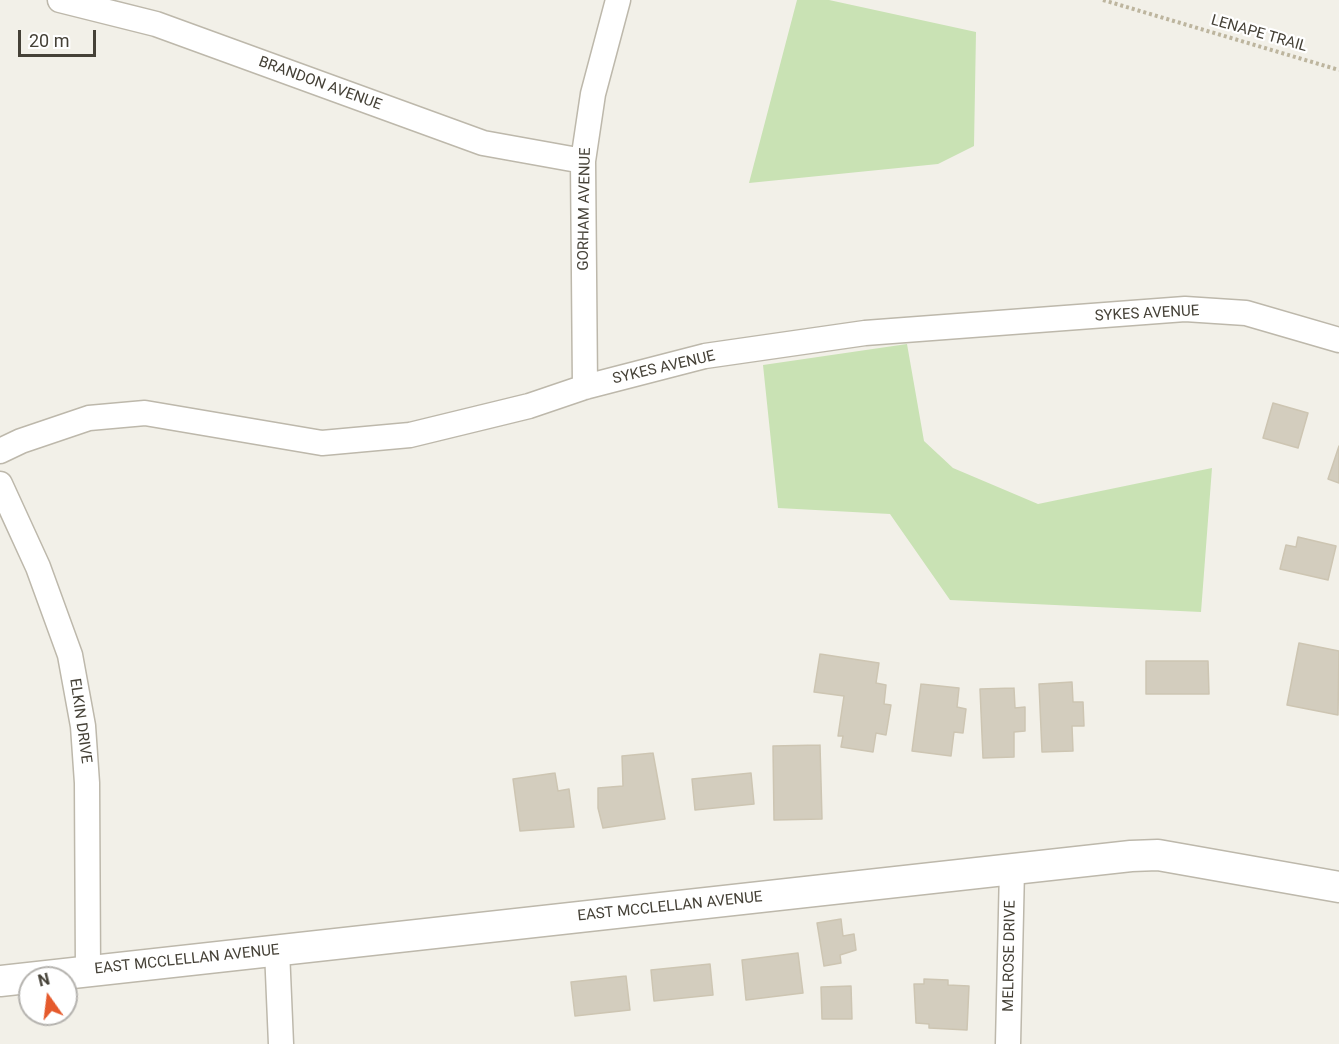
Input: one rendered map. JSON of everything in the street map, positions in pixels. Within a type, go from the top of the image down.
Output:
[{"type":"street","name":"BRANDON AVENUE","points":[[60,0],[156,24],[483,143],[583,161]]},
{"type":"street","name":"GORHAM AVENUE","points":[[585,387],[583,161],[593,94],[618,0]]},
{"type":"street","name":"SYKES AVENUE","points":[[0,451],[21,441],[89,418],[145,413],[322,443],[410,435],[529,406],[585,387],[705,356],[865,333],[1185,309],[1246,313],[1339,340]]},
{"type":"street","name":"ELKIN DRIVE","points":[[0,484],[38,567],[70,655],[83,726],[87,783],[88,971]]},
{"type":"street","name":"EAST MCCLELLAN AVENUE","points":[[0,981],[1012,869],[1158,855],[1339,887]]},
{"type":"street","name":"MELROSE DRIVE","points":[[1008,1044],[1012,869]]},
{"type":"street","points":[[277,950],[281,1044]]},
{"type":"path","name":"LENAPE TRAIL","points":[[1104,0],[1339,70]]},
{"type":"green space","points":[[797,0],[829,0],[976,32],[974,146],[938,164],[749,183]]},
{"type":"green space","points":[[907,344],[924,441],[953,468],[1038,504],[1212,468],[1201,612],[950,600],[890,514],[778,508],[763,365]]},
{"type":"building","points":[[1273,403],[1308,413],[1298,448],[1263,438]]},
{"type":"building","points":[[1339,446],[1339,483],[1328,479]]},
{"type":"building","points":[[1298,537],[1336,546],[1328,580],[1280,569],[1286,545],[1296,547]]},
{"type":"building","points":[[1299,643],[1339,651],[1338,715],[1287,705]]},
{"type":"building","points":[[820,654],[879,663],[876,683],[886,685],[884,704],[891,705],[886,735],[876,733],[873,752],[841,747],[843,736],[838,736],[844,696],[814,692]]},
{"type":"building","points":[[1146,661],[1208,661],[1209,694],[1146,694]]},
{"type":"building","points":[[1072,682],[1073,702],[1083,702],[1084,726],[1072,726],[1073,751],[1042,752],[1039,684]]},
{"type":"building","points":[[921,684],[959,688],[957,707],[966,709],[963,733],[954,732],[951,756],[912,751]]},
{"type":"building","points":[[1014,688],[1015,708],[1025,707],[1025,731],[1014,732],[1014,757],[983,758],[980,689]]},
{"type":"building","points":[[820,745],[822,819],[774,820],[773,746]]},
{"type":"building","points":[[653,753],[665,819],[603,828],[598,808],[598,788],[623,786],[622,756]]},
{"type":"building","points":[[555,773],[558,791],[569,789],[574,827],[520,831],[513,779]]},
{"type":"building","points":[[751,773],[754,804],[695,810],[692,779]]},
{"type":"building","points":[[841,919],[843,936],[854,934],[856,950],[840,955],[841,963],[824,966],[817,923]]},
{"type":"building","points":[[798,953],[803,993],[746,1000],[742,960]]},
{"type":"building","points":[[710,964],[713,995],[654,1001],[651,970]]},
{"type":"building","points":[[626,976],[630,1010],[575,1016],[571,982]]},
{"type":"building","points":[[924,979],[948,980],[948,985],[969,986],[967,1030],[929,1028],[929,1024],[916,1023],[914,984],[924,984]]},
{"type":"building","points":[[851,986],[852,1019],[822,1019],[821,987]]}]
